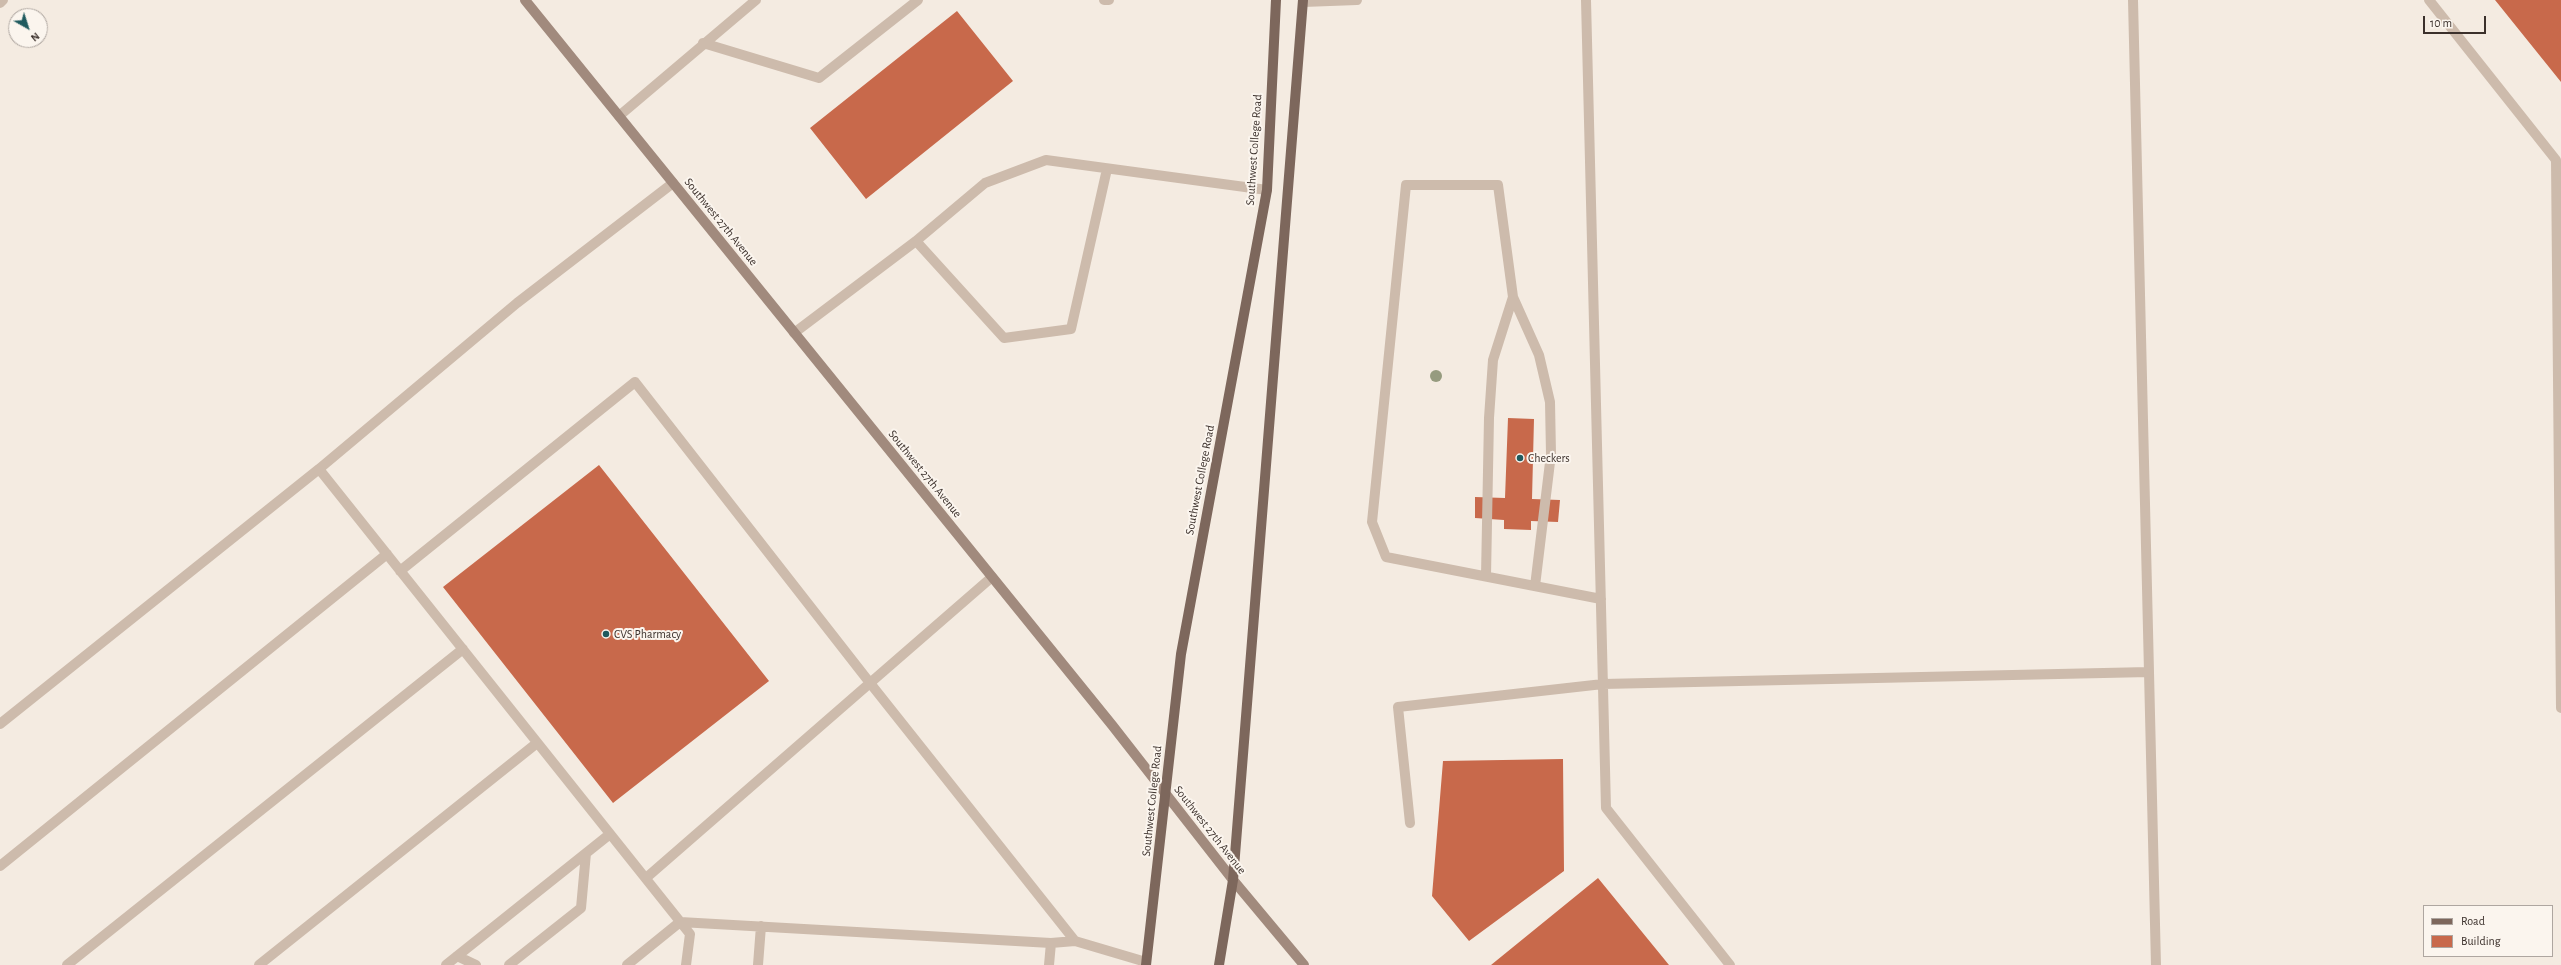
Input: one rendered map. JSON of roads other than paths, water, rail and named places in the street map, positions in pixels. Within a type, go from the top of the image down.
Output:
[{"type":"main road","name":"Southwest 27th Avenue","points":[[525,0],[992,577],[1233,880],[1304,965]]},
{"type":"main road","name":"Southwest College Road","points":[[1146,964],[1181,654],[1267,190],[1276,0]]},
{"type":"main road","points":[[1219,965],[1233,880],[1303,1]]},
{"type":"lane","points":[[0,3],[4,0]]},
{"type":"lane","points":[[619,116],[703,43],[756,0]]},
{"type":"lane","points":[[703,43],[819,78],[918,0]]},
{"type":"lane","points":[[1104,0],[1109,0]]},
{"type":"lane","points":[[1303,1],[1357,0]]},
{"type":"lane","points":[[1586,0],[1606,808],[1730,965]]},
{"type":"lane","points":[[2133,0],[2156,965]]},
{"type":"lane","points":[[2429,0],[2556,160],[2561,708]]},
{"type":"lane","points":[[794,333],[916,241],[985,183],[1046,160],[1267,190]]},
{"type":"lane","points":[[916,241],[1004,338],[1071,329],[1107,168]]},
{"type":"lane","points":[[0,724],[319,469],[518,303],[673,183]]},
{"type":"lane","points":[[1535,586],[1551,454],[1550,402],[1539,355],[1513,297],[1498,185],[1406,185],[1372,522],[1386,557],[1600,599]]},
{"type":"lane","points":[[1486,576],[1489,418],[1493,360],[1513,297]]},
{"type":"lane","points":[[400,571],[635,382],[870,683],[1075,941]]},
{"type":"lane","points":[[319,469],[690,934],[686,965]]},
{"type":"lane","points":[[0,866],[387,554]]},
{"type":"lane","points":[[646,878],[992,577]]},
{"type":"lane","points":[[67,965],[463,649]]},
{"type":"lane","points":[[1410,823],[1398,707],[1603,684],[2149,672]]},
{"type":"lane","points":[[259,965],[537,743]]},
{"type":"lane","points":[[446,965],[610,834]]},
{"type":"lane","points":[[509,965],[581,908],[586,853]]},
{"type":"lane","points":[[627,965],[680,922],[1051,943],[1075,941],[1146,964]]},
{"type":"lane","points":[[758,965],[761,926]]},
{"type":"lane","points":[[1049,965],[1051,943]]},
{"type":"lane","points":[[457,956],[476,965]]},
{"type":"place","name":"Checkers","points":[[1520,458]]},
{"type":"place","name":"CVS Pharmacy","points":[[606,634]]}]
